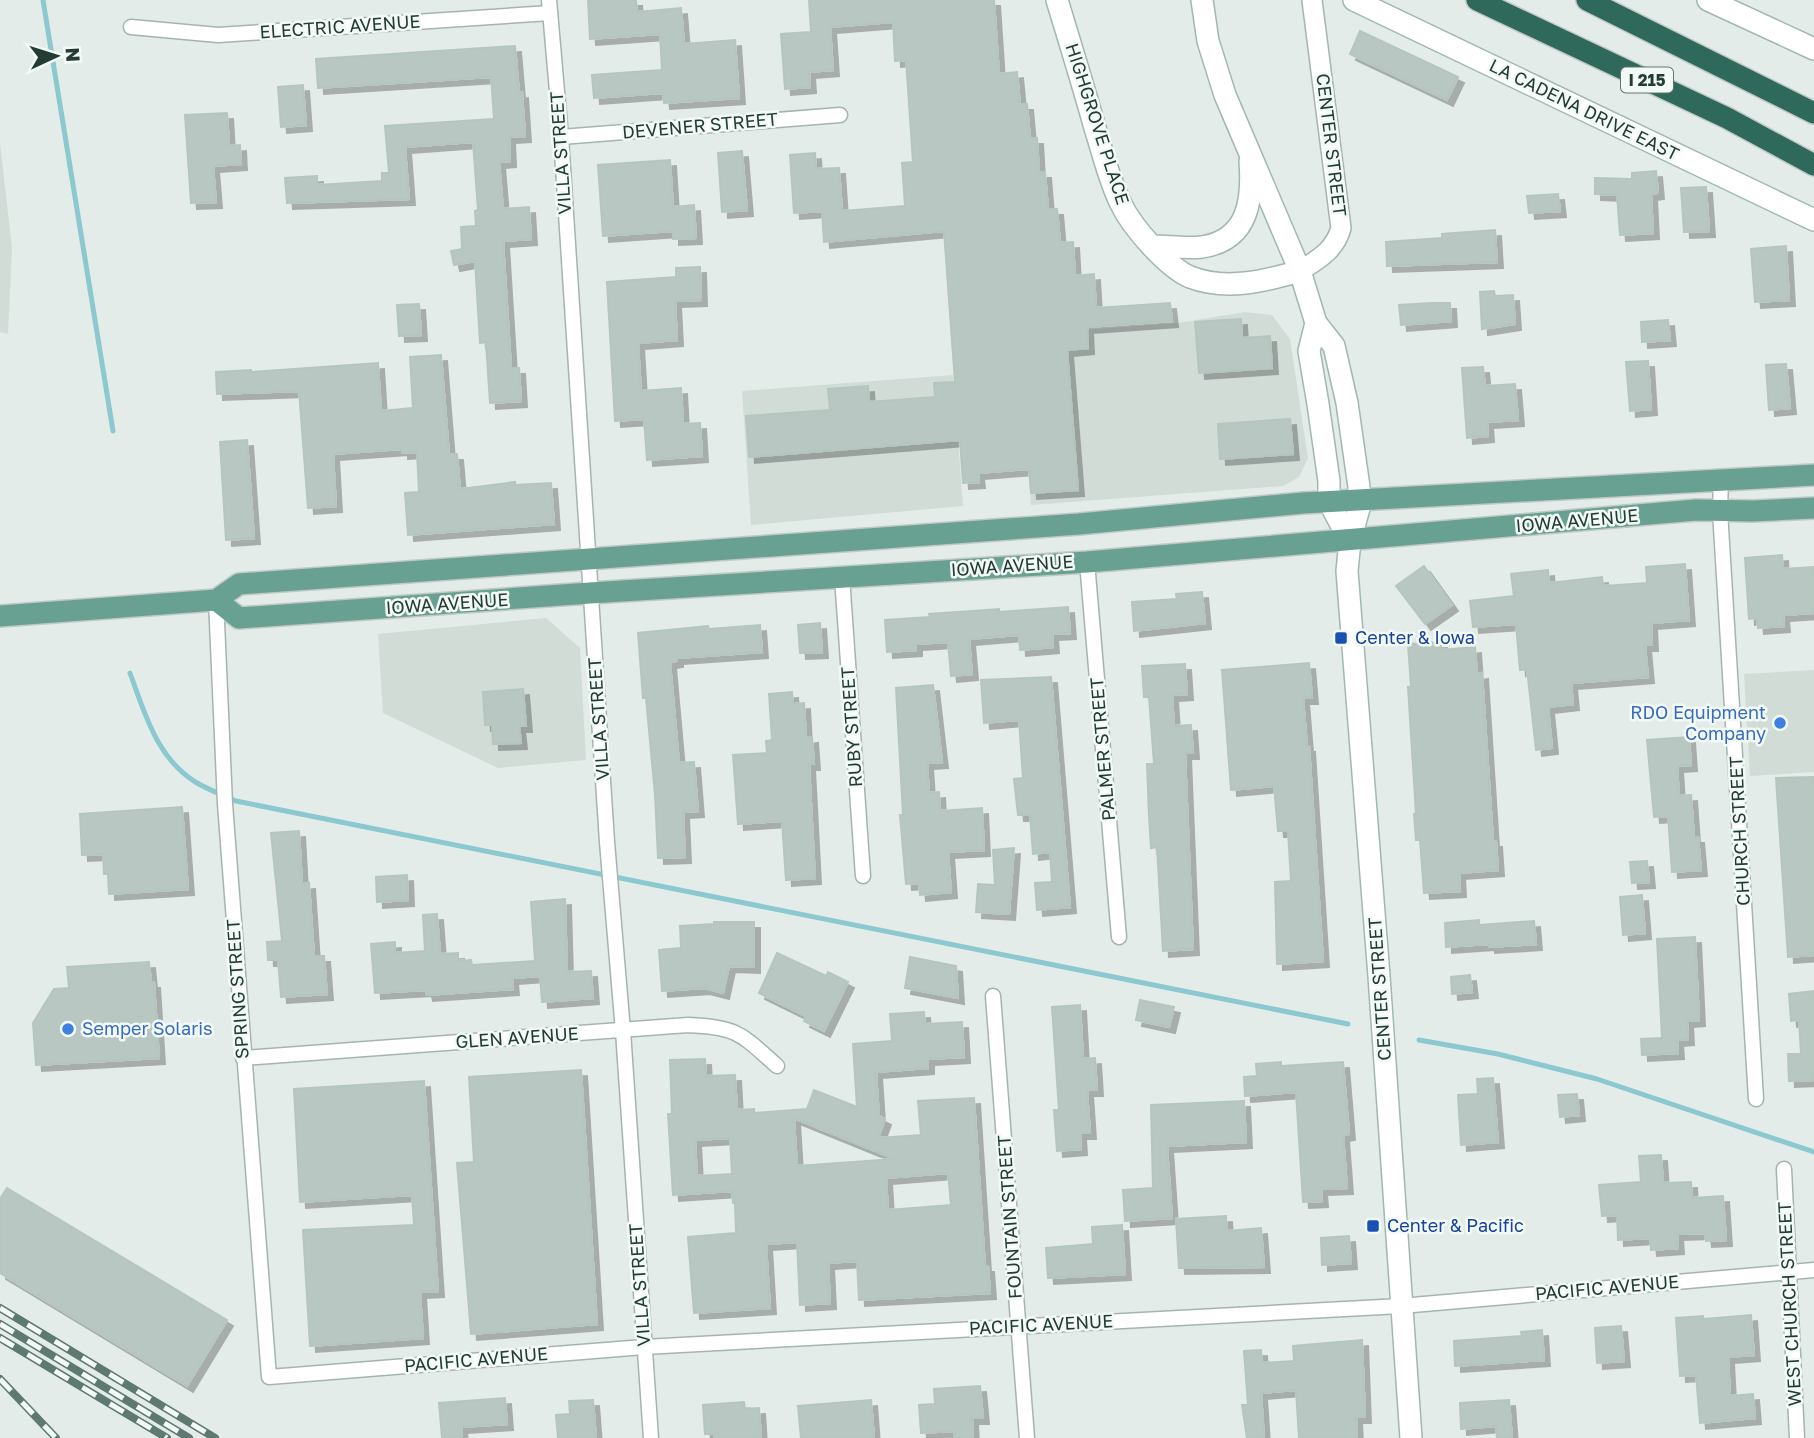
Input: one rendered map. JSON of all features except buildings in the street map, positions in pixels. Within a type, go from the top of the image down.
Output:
[{"type":"highway","name":"I 215","points":[[1477,0],[1727,118],[1814,165]]},
{"type":"highway","name":"I 215","points":[[1587,0],[1814,113]]},
{"type":"main road","name":"HIGHGROVE PLACE","points":[[1057,0],[1112,183],[1136,229],[1152,246],[1189,276],[1222,284],[1257,282],[1300,271]]},
{"type":"main road","name":"CENTER STREET","points":[[1202,0],[1208,41],[1222,84],[1300,271],[1316,323],[1334,346],[1347,402],[1361,501],[1350,541],[1346,571],[1380,976],[1411,1438]]},
{"type":"main road","name":"LA CADENA DRIVE EAST","points":[[1354,0],[1814,220]]},
{"type":"main road","points":[[1708,0],[1814,49]]},
{"type":"main road","points":[[1152,246],[1199,247],[1230,237],[1241,223],[1248,207],[1251,183],[1249,148]]},
{"type":"main road","name":"CENTER STREET","points":[[1316,323],[1309,351],[1320,418],[1329,502],[1350,541]]},
{"type":"main road","name":"IOWA AVENUE","points":[[0,616],[216,600],[239,583],[1065,524],[1329,502],[1814,475]]},
{"type":"main road","name":"IOWA AVENUE","points":[[216,600],[239,618],[1087,562],[1696,510],[1814,508]]},
{"type":"street","name":"CENTER STREET","points":[[1300,271],[1331,249],[1337,242],[1341,228],[1312,0]]},
{"type":"street","name":"ELECTRIC AVENUE","points":[[131,27],[218,35],[549,7]]},
{"type":"street","name":"VILLA STREET","points":[[549,7],[561,137],[611,904],[623,1031],[651,1438]]},
{"type":"street","name":"DEVENER STREET","points":[[561,137],[840,115]]},
{"type":"street","name":"CHURCH STREET","points":[[1721,479],[1720,511],[1756,1100]]},
{"type":"street","name":"PALMER STREET","points":[[1087,562],[1119,937]]},
{"type":"street","name":"RUBY STREET","points":[[842,577],[863,876]]},
{"type":"street","name":"SPRING STREET","points":[[216,600],[225,804],[269,1377]]},
{"type":"street","name":"FOUNTAIN STREET","points":[[993,996],[1027,1438]]},
{"type":"street","name":"GLEN AVENUE","points":[[243,1058],[688,1026],[717,1027],[742,1034],[778,1066]]},
{"type":"street","name":"WEST CHURCH STREET","points":[[1784,1169],[1797,1438]]},
{"type":"street","name":"PACIFIC AVENUE","points":[[269,1377],[644,1347],[1401,1306],[1814,1270]]},
{"type":"shaded area","points":[[0,143],[12,248],[8,334],[0,332]]},
{"type":"shaded area","points":[[1245,312],[1272,315],[1290,339],[1308,458],[1299,477],[1283,486],[1031,505],[1020,334],[1178,323]]},
{"type":"shaded area","points":[[953,375],[963,506],[751,525],[742,391]]},
{"type":"shaded area","points":[[546,618],[580,648],[586,760],[498,768],[383,713],[378,634]]},
{"type":"shaded area","name":"RDO Equipment Company","points":[[1814,670],[1814,772],[1750,776],[1744,674]]},
{"type":"waterway","points":[[43,0],[113,431]]},
{"type":"waterway","points":[[130,673],[154,734],[172,761],[197,783],[236,801],[1348,1024]]},
{"type":"waterway","points":[[1419,1040],[1498,1054],[1597,1079],[1814,1152]]},
{"type":"railway","points":[[0,1308],[215,1438]]},
{"type":"railway","points":[[0,1324],[189,1438]]},
{"type":"railway","points":[[0,1338],[167,1438]]},
{"type":"railway","points":[[0,1379],[56,1438]]},
{"type":"place","name":"Center & Iowa","points":[[1341,638]]},
{"type":"place","name":"RDO Equipment Company","points":[[1780,723]]},
{"type":"place","name":"Semper Solaris","points":[[68,1029]]},
{"type":"place","name":"Center & Pacific","points":[[1373,1226]]}]
